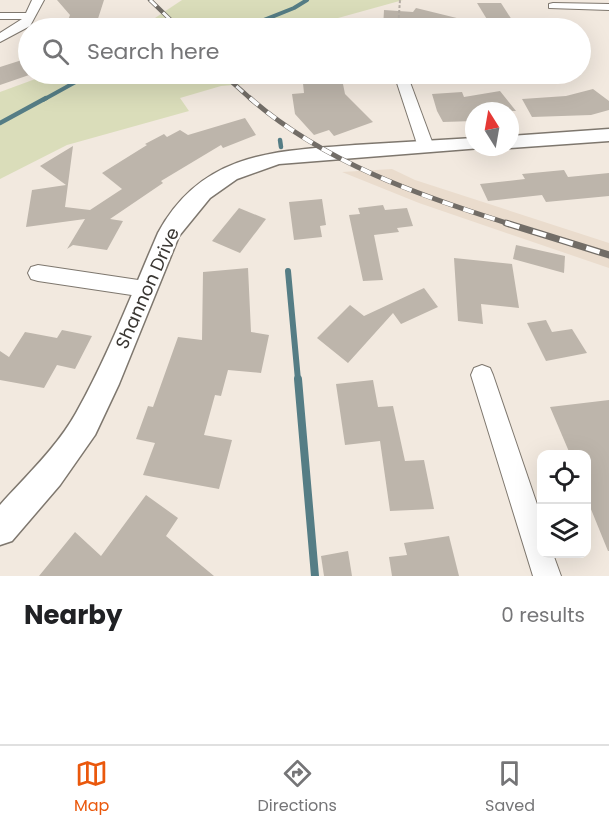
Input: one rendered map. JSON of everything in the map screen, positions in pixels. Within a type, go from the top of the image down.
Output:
[{"type":"street","points":[[0,16],[30,16],[39,0]]},
{"type":"street","points":[[553,6],[609,7]]},
{"type":"street","points":[[0,38],[18,29]]},
{"type":"street","points":[[404,84],[426,147]]},
{"type":"street","points":[[519,141],[609,135]]},
{"type":"street","name":"Shannon Drive","points":[[0,529],[49,474],[85,425],[105,384],[169,233],[180,215],[204,189],[232,172],[260,161],[290,156],[465,145]]},
{"type":"street","points":[[38,273],[145,288]]},
{"type":"street","points":[[482,375],[547,576]]},
{"type":"path","points":[[399,18],[400,0]]},
{"type":"shaded area","points":[[392,169],[415,180],[609,243],[609,268],[419,203],[342,172]]},
{"type":"green space","points":[[182,0],[403,0],[338,18],[155,18]]},
{"type":"green space","points":[[22,84],[247,84],[221,86],[180,98],[189,111],[67,145],[0,179],[0,92]]},
{"type":"building","points":[[57,0],[104,0],[98,18],[69,18],[70,15]]},
{"type":"building","points":[[477,3],[501,3],[511,18],[486,18]]},
{"type":"building","points":[[416,8],[457,18],[384,18],[384,10],[413,12]]},
{"type":"building","points":[[18,61],[18,79],[0,85],[0,67]]},
{"type":"building","points":[[303,84],[343,84],[345,94],[373,122],[334,136],[329,130],[314,135],[295,114],[292,94],[304,93]]},
{"type":"building","points":[[593,89],[609,101],[609,110],[591,115],[532,117],[522,99],[566,96]]},
{"type":"building","points":[[500,91],[509,102],[465,102],[465,121],[443,122],[432,94],[462,92],[464,97]]},
{"type":"building","points":[[245,118],[256,135],[223,148],[221,145],[161,181],[163,183],[110,219],[123,221],[107,250],[73,245],[67,249],[85,219],[26,227],[32,190],[66,185],[40,166],[73,146],[65,207],[90,210],[122,189],[102,173],[147,145],[145,144],[164,134],[167,137],[180,130],[188,135]]},
{"type":"building","points":[[564,170],[568,177],[609,173],[609,196],[546,202],[542,195],[488,201],[480,184],[525,179],[522,174]]},
{"type":"building","points":[[322,199],[326,225],[320,226],[322,237],[294,240],[289,202]]},
{"type":"building","points":[[383,205],[385,210],[407,208],[413,226],[397,228],[399,232],[374,235],[383,280],[363,281],[349,215],[360,214],[358,208]]},
{"type":"building","points":[[239,208],[266,219],[240,253],[212,241]]},
{"type":"building","points":[[516,245],[565,256],[564,273],[513,259]]},
{"type":"building","points":[[454,258],[512,264],[519,308],[481,304],[483,324],[458,321]]},
{"type":"building","points":[[248,268],[251,332],[269,335],[261,373],[228,370],[221,396],[215,395],[204,435],[232,440],[219,489],[143,475],[155,443],[136,439],[148,406],[153,407],[178,337],[202,340],[203,272]]},
{"type":"building","points":[[424,288],[438,307],[401,324],[393,313],[348,363],[317,338],[350,305],[364,316]]},
{"type":"building","points":[[546,320],[552,332],[572,329],[587,353],[546,361],[527,323]]},
{"type":"building","points":[[62,330],[92,336],[75,369],[57,365],[44,388],[0,380],[0,351],[9,357],[25,332],[57,338]]},
{"type":"building","points":[[373,380],[378,407],[393,406],[405,461],[424,460],[434,509],[390,511],[380,441],[345,445],[336,384]]},
{"type":"building","points":[[609,400],[609,551],[591,509],[591,450],[568,450],[550,407]]},
{"type":"building","points":[[146,495],[178,518],[166,536],[214,576],[39,576],[75,532],[101,556]]},
{"type":"building","points":[[449,536],[459,576],[392,576],[389,557],[407,555],[404,543]]},
{"type":"building","points":[[348,551],[352,576],[324,576],[321,556]]},
{"type":"waterway","points":[[269,18],[307,0]]},
{"type":"waterway","points":[[43,100],[72,84]]},
{"type":"waterway","points":[[0,123],[46,98]]},
{"type":"waterway","points":[[280,140],[281,147]]},
{"type":"waterway","points":[[288,271],[298,380]]},
{"type":"waterway","points":[[298,379],[315,576]]},
{"type":"railway","points":[[150,0],[169,18]]},
{"type":"railway","points":[[234,84],[252,100]]},
{"type":"railway","points":[[250,98],[278,121],[341,159],[407,189],[510,224]]},
{"type":"railway","points":[[506,223],[609,255]]}]
